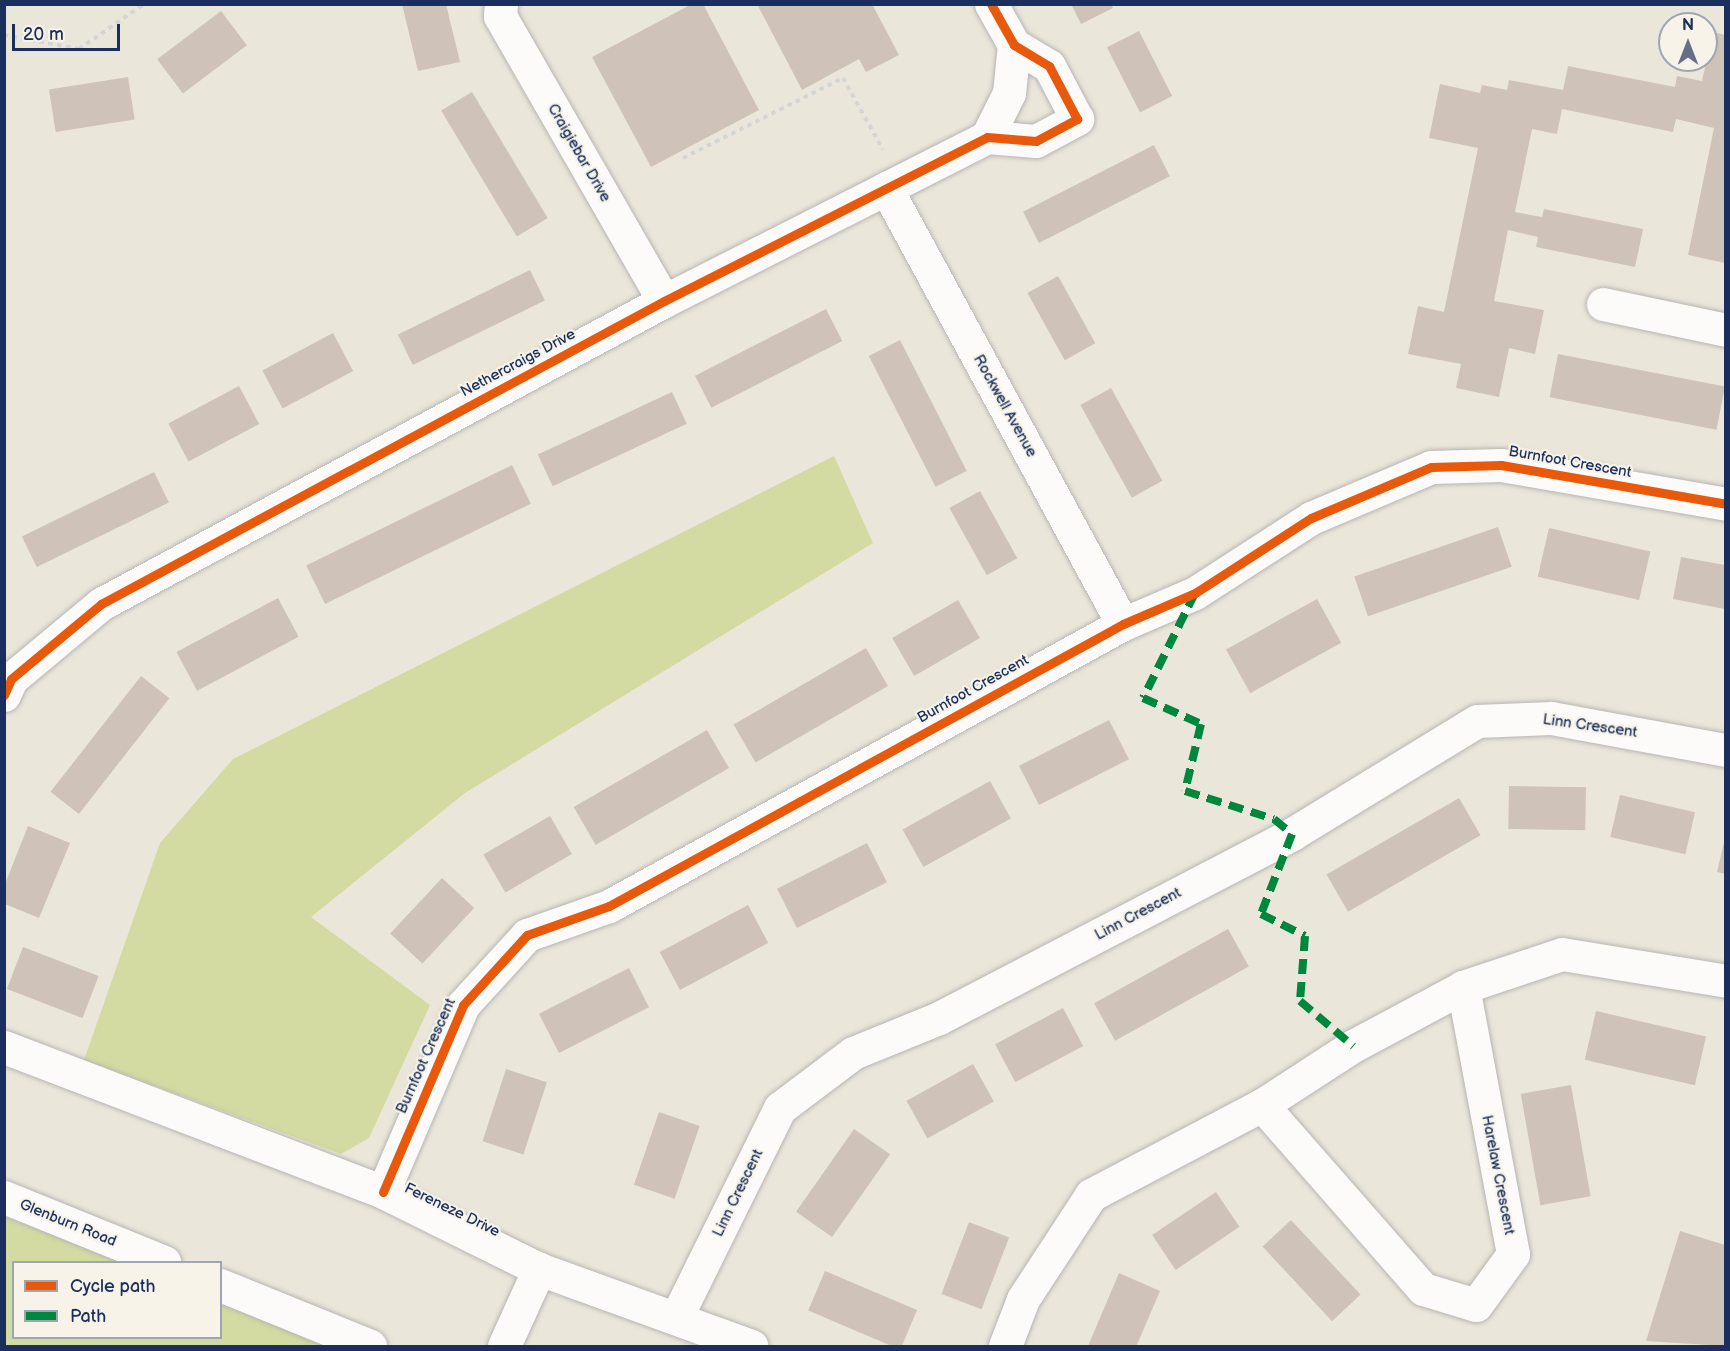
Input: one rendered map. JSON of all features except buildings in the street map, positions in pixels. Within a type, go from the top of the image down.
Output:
[{"type":"street","name":"Craigiebar Drive","points":[[501,4],[500,16],[664,301]]},
{"type":"street","points":[[992,4],[1014,45],[1049,66],[1077,119],[1036,141],[987,137],[1009,93],[1014,45]]},
{"type":"street","name":"Nethercraigs Drive","points":[[7,682],[101,604],[664,301],[987,137]]},
{"type":"street","name":"Rockwell Avenue","points":[[893,184],[1123,624]]},
{"type":"street","points":[[1603,304],[1725,330]]},
{"type":"street","name":"Burnfoot Crescent","points":[[383,1192],[463,1005],[527,935],[609,906],[1123,624],[1195,593],[1311,518],[1431,466],[1501,465],[1725,504]]},
{"type":"street","name":"Linn Crescent","points":[[677,1316],[780,1108],[853,1053],[939,1018],[1292,834],[1478,721],[1551,718],[1725,750]]},
{"type":"street","points":[[1005,1347],[1023,1299],[1091,1195],[1262,1105],[1353,1046],[1463,987],[1562,954],[1725,981]]},
{"type":"street","name":"Harelaw Crescent","points":[[1262,1105],[1423,1289],[1476,1305],[1513,1254],[1463,987]]},
{"type":"street","name":"Fereneze Drive","points":[[4,1047],[383,1192],[539,1269],[677,1316],[752,1347]]},
{"type":"street","name":"Glenburn Road","points":[[4,1197],[159,1261]]},
{"type":"street","points":[[504,1347],[539,1269]]},
{"type":"street","points":[[222,1287],[370,1347]]},
{"type":"path","points":[[4,35],[79,49],[144,4]]},
{"type":"path","points":[[683,158],[843,78],[893,184]]},
{"type":"green space","points":[[834,456],[873,543],[465,793],[311,917],[430,1005],[369,1138],[341,1154],[84,1060],[160,843],[233,759]]},
{"type":"green space","points":[[4,1216],[117,1261],[12,1261],[12,1339],[222,1339],[222,1303],[327,1346],[5,1346]]},
{"type":"marked path","points":[[1195,593],[1143,698],[1201,724],[1185,791],[1274,819],[1292,834],[1261,914],[1305,936],[1300,1001],[1353,1046]]},
{"type":"cycle path","points":[[4,695],[11,679],[101,604],[664,301],[987,137],[1036,141],[1077,119],[1049,66],[1014,45],[991,4]]},
{"type":"cycle path","points":[[383,1192],[463,1005],[527,935],[609,906],[1123,624],[1195,593],[1311,518],[1431,467],[1501,465],[1726,504]]}]
